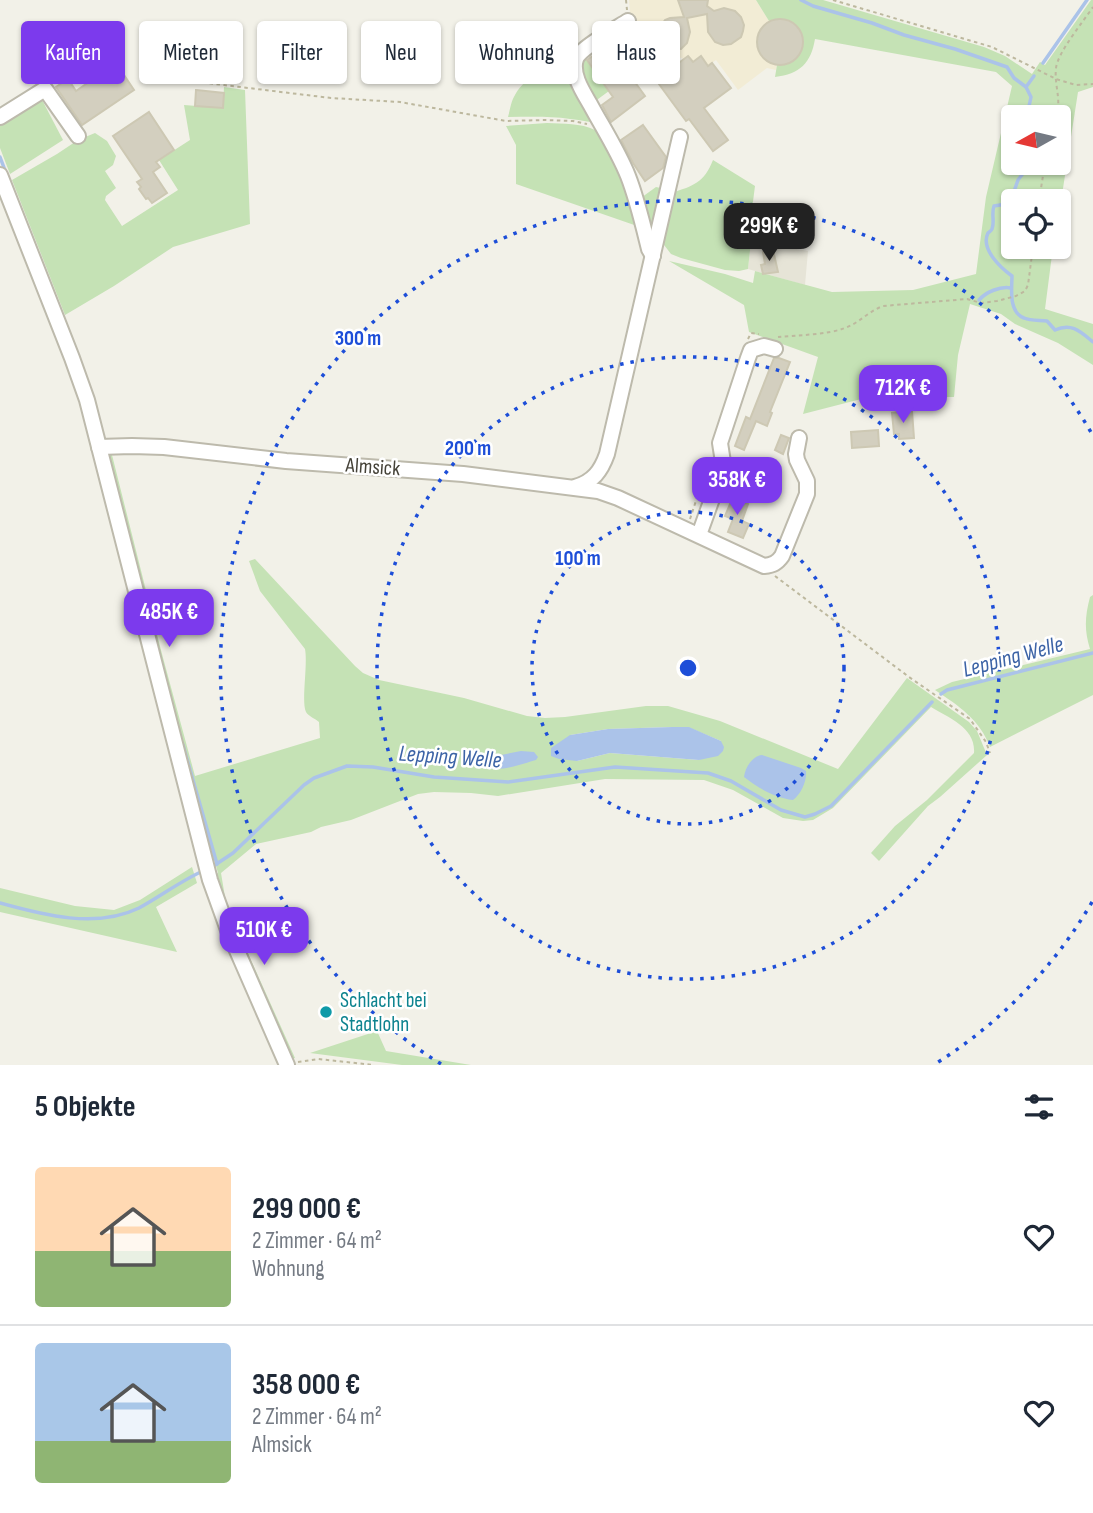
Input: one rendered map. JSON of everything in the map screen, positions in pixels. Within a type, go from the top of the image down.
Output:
[{"type":"street","points":[[592,44],[580,53],[576,60],[579,84],[628,177],[653,256]]},
{"type":"street","points":[[0,117],[46,89],[78,136]]},
{"type":"street","points":[[618,498],[610,491],[603,466],[680,137]]},
{"type":"street","points":[[0,175],[87,400],[210,880],[228,930],[289,1065]]},
{"type":"street","points":[[692,533],[722,471],[720,443],[751,350],[775,343]]},
{"type":"street","points":[[760,565],[771,565],[782,556],[807,494],[807,481],[796,454],[799,438]]},
{"type":"street","name":"Almsick","points":[[99,447],[164,447],[286,461],[463,474],[598,491],[742,554],[760,565]]},
{"type":"street","points":[[573,487],[594,477],[603,466]]},
{"type":"path","points":[[833,0],[992,47],[1056,79],[1076,85],[1093,85]]},
{"type":"path","points":[[1058,105],[1056,68],[1059,57],[1093,7]]},
{"type":"path","points":[[215,84],[331,98],[400,102],[506,121],[573,121],[596,127],[608,137]]},
{"type":"path","points":[[775,343],[842,330],[883,306],[967,299],[981,303],[997,302],[1016,296],[1025,291],[1028,285],[1031,259]]},
{"type":"path","points":[[746,347],[751,333],[764,336]]},
{"type":"path","points":[[692,533],[710,455]]},
{"type":"path","points":[[760,565],[898,669],[970,719],[990,753]]},
{"type":"path","points":[[289,1065],[318,1059],[374,1065]]},
{"type":"shaded area","points":[[629,0],[756,0],[769,21],[784,19],[798,28],[802,49],[791,62],[777,65],[776,70],[767,68],[738,90],[716,60],[694,76],[680,58],[680,21],[631,21]]},
{"type":"shaded area","points":[[751,241],[808,251],[805,285],[748,269]]},
{"type":"green space","points":[[756,0],[823,0],[984,47],[1005,56],[1032,74],[1040,62],[1045,65],[1093,0],[1093,87],[1078,92],[1071,137],[1071,105],[1008,105],[1012,86],[996,72],[815,39],[811,55],[803,66],[791,73],[775,77],[777,65],[798,56],[802,47],[799,29],[782,19],[769,21]]},
{"type":"green space","points":[[586,59],[592,67],[592,84],[604,84],[609,91],[594,102],[609,123],[555,117],[508,117],[514,97],[523,84],[578,84],[578,64]]},
{"type":"green space","points":[[224,87],[245,90],[250,224],[173,247],[65,315],[12,180],[78,140],[95,133],[107,141],[116,156],[113,165],[105,171],[116,188],[105,200],[122,226],[178,190],[159,160],[190,140],[184,105],[223,108]]},
{"type":"green space","points":[[41,98],[63,140],[10,174],[0,148],[0,123]]},
{"type":"green space","points":[[547,123],[584,126],[603,136],[617,159],[640,227],[516,184],[516,145],[506,126]]},
{"type":"green space","points":[[1001,133],[1001,175],[1065,175],[1063,189],[1001,189],[1001,259],[1051,259],[1045,309],[1093,324],[1093,365],[1058,343],[1015,324],[1001,314],[970,304],[958,355],[954,397],[869,397],[803,414],[818,357],[749,332],[744,305],[669,261],[753,283],[755,271],[832,292],[913,290],[976,274],[986,197]]},
{"type":"green space","points":[[713,160],[755,186],[748,240],[751,241],[748,269],[725,270],[681,258],[671,254],[661,241],[671,193],[702,179]]},
{"type":"green space","points":[[656,187],[665,189],[653,249],[638,200]]},
{"type":"green space","points":[[111,451],[195,776],[320,738],[319,722],[307,714],[305,707],[305,649],[260,591],[249,561],[255,559],[355,666],[379,680],[545,718],[646,706],[668,706],[720,721],[838,769],[907,678],[969,722],[977,731],[987,755],[928,806],[879,861],[871,853],[895,826],[927,800],[974,753],[971,737],[966,730],[931,707],[833,808],[813,820],[783,818],[733,790],[704,780],[605,779],[498,796],[434,792],[418,794],[351,820],[256,844],[221,873],[233,920],[295,1058],[289,1060],[212,875],[218,873],[214,859],[208,860],[108,454]],"holes":[[[690,728],[721,741],[699,760],[610,753],[577,761],[570,735],[608,729]]]},
{"type":"green space","points":[[1093,595],[1093,695],[990,747],[975,721],[935,690],[952,682],[1090,649],[1086,623],[1090,597]]},
{"type":"green space","points":[[192,867],[197,883],[156,907],[177,952],[0,912],[0,888],[75,906],[114,910],[140,900]]},
{"type":"green space","points":[[377,1031],[386,1051],[471,1065],[402,1065],[310,1053]]},
{"type":"water","points":[[689,727],[721,741],[723,751],[718,756],[699,760],[610,753],[577,761],[551,756],[551,748],[570,735],[608,729]]},
{"type":"water","points":[[521,751],[534,752],[538,757],[509,768],[485,766],[486,758]]},
{"type":"water","points":[[762,755],[806,771],[803,787],[793,800],[767,792],[744,777],[750,763]]},
{"type":"building","points":[[678,0],[708,0],[707,6],[714,11],[724,8],[735,11],[744,25],[741,37],[731,44],[723,45],[715,42],[708,32],[707,14],[687,18],[690,32],[687,43],[680,49],[680,21],[664,21],[684,17]]},
{"type":"building","points":[[780,19],[796,26],[803,42],[796,58],[780,65],[764,58],[757,42],[764,26]]},
{"type":"building","points":[[688,56],[693,62],[701,56],[708,66],[712,63],[731,88],[704,108],[728,140],[713,151],[689,119],[686,121],[659,84],[680,84],[680,62]]},
{"type":"building","points":[[125,76],[134,90],[82,125],[56,87],[71,84],[76,91],[86,84],[125,84]]},
{"type":"building","points":[[604,84],[636,84],[645,96],[611,122],[602,105],[613,97]]},
{"type":"building","points":[[196,90],[224,93],[223,108],[195,106]]},
{"type":"building","points":[[149,112],[174,150],[156,162],[160,167],[153,172],[167,193],[152,203],[139,189],[141,187],[137,182],[142,179],[113,136]]},
{"type":"building","points":[[643,125],[666,157],[663,168],[645,181],[621,140]]},
{"type":"building","points":[[773,250],[778,272],[763,274],[763,252]]},
{"type":"building","points":[[774,358],[790,362],[767,426],[756,421],[744,450],[735,446],[746,417],[750,419]]},
{"type":"building","points":[[912,411],[914,438],[899,439],[899,434],[894,434],[892,413]]},
{"type":"building","points":[[878,430],[879,446],[852,448],[851,432]]},
{"type":"building","points":[[781,435],[789,438],[783,454],[775,450]]},
{"type":"building","points":[[733,497],[748,504],[742,521],[749,524],[743,538],[728,532],[733,519],[725,516]]},
{"type":"waterway","points":[[801,0],[1007,67],[1014,78],[1026,87],[1031,97],[1029,105]]},
{"type":"waterway","points":[[1043,63],[1087,0]]},
{"type":"waterway","points":[[1026,87],[1034,76]]},
{"type":"waterway","points":[[0,157],[6,173]]},
{"type":"waterway","points":[[1022,175],[1006,204],[994,206],[993,226],[986,239],[989,252],[1012,276],[1013,305],[1019,315],[1030,320],[1047,321],[1055,330],[1066,327],[1076,329],[1093,342]]},
{"type":"waterway","points":[[979,300],[993,290],[1011,288]]},
{"type":"waterway","name":"Lepping Welle","points":[[941,694],[947,690],[1093,653]]},
{"type":"waterway","name":"Lepping Welle","points":[[212,867],[233,853],[304,785],[314,778],[347,766],[373,767],[434,777],[508,782],[615,767],[708,773],[731,781],[781,810],[805,817],[831,806],[932,702]]},
{"type":"waterway","points":[[183,745],[217,864]]},
{"type":"waterway","name":"Lepping Welle","points":[[0,903],[70,918],[105,918],[139,908],[205,870]]},
{"type":"place","name":"Schlacht bei Stadtlohn","points":[[326,1012]]}]
